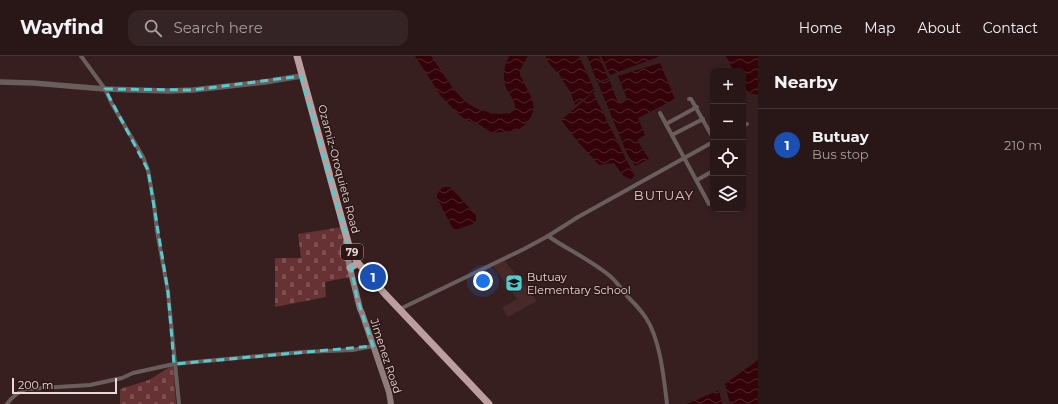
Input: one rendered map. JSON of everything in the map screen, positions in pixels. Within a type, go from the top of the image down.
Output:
[{"type":"highway","name":"Ozamiz-Oroquieta Road","points":[[296,56],[354,266],[400,309],[489,404]]},
{"type":"main road","name":"Jimenez Road","points":[[345,233],[354,266],[362,313],[389,392],[391,404]]},
{"type":"street","points":[[81,56],[105,89],[112,104],[143,157],[148,170],[168,292],[179,404]]},
{"type":"street","points":[[0,82],[168,92],[265,82],[301,76]]},
{"type":"street","points":[[690,99],[692,99],[697,107],[710,132]]},
{"type":"street","points":[[666,124],[697,107]]},
{"type":"street","points":[[660,113],[709,204]]},
{"type":"street","points":[[672,135],[703,119]]},
{"type":"street","points":[[400,309],[503,260],[710,144]]},
{"type":"street","points":[[697,180],[710,173]]},
{"type":"street","points":[[548,236],[597,266],[610,276],[647,319],[656,341],[667,404]]},
{"type":"street","points":[[7,404],[12,397],[26,389],[90,385],[174,364],[302,352],[352,350],[373,346]]},
{"type":"highlighted area","points":[[301,76],[345,233],[357,298],[373,346],[174,364],[168,292],[148,170],[105,89],[193,90]]},
{"type":"shaded area","name":"Butuay Elementary School","points":[[504,260],[537,301],[508,317],[502,308],[517,299],[493,266]]},
{"type":"green space","points":[[342,227],[350,277],[325,282],[326,297],[275,307],[275,258],[301,258],[298,234]]},
{"type":"green space","points":[[173,365],[176,404],[120,404],[120,389],[149,380]]},
{"type":"water","points":[[415,56],[431,56],[458,95],[470,105],[498,114],[515,109],[504,80],[504,70],[509,56],[528,56],[520,70],[520,75],[533,103],[534,109],[531,117],[527,123],[518,130],[492,133],[477,123],[468,121],[458,114],[441,96]]},
{"type":"water","points":[[546,56],[579,56],[595,91],[575,105],[571,93],[559,74],[551,66]]},
{"type":"water","points":[[587,56],[599,56],[608,78],[597,82]]},
{"type":"water","points":[[601,56],[658,56],[658,57],[610,75]]},
{"type":"water","points":[[726,56],[758,56],[758,95],[750,93],[746,90],[746,68],[732,68]]},
{"type":"water","points":[[660,63],[675,99],[638,118],[645,135],[637,140],[649,159],[635,166],[625,149],[598,83],[609,79],[618,103],[627,99],[618,76]]},
{"type":"water","points":[[593,93],[634,175],[632,179],[624,176],[614,163],[599,165],[561,120]]},
{"type":"water","points":[[445,187],[450,187],[476,215],[476,220],[473,224],[458,229],[454,229],[452,227],[437,198],[439,191]]},
{"type":"water","points":[[758,360],[758,404],[730,404],[725,384]]},
{"type":"water","points":[[719,390],[722,404],[687,404]]},
{"type":"place","name":"Butuay","points":[[373,277]]},
{"type":"place","name":"Butuay Elementary School","points":[[514,283]]},
{"type":"district","name":"BUTUAY","points":[[664,195]]}]
